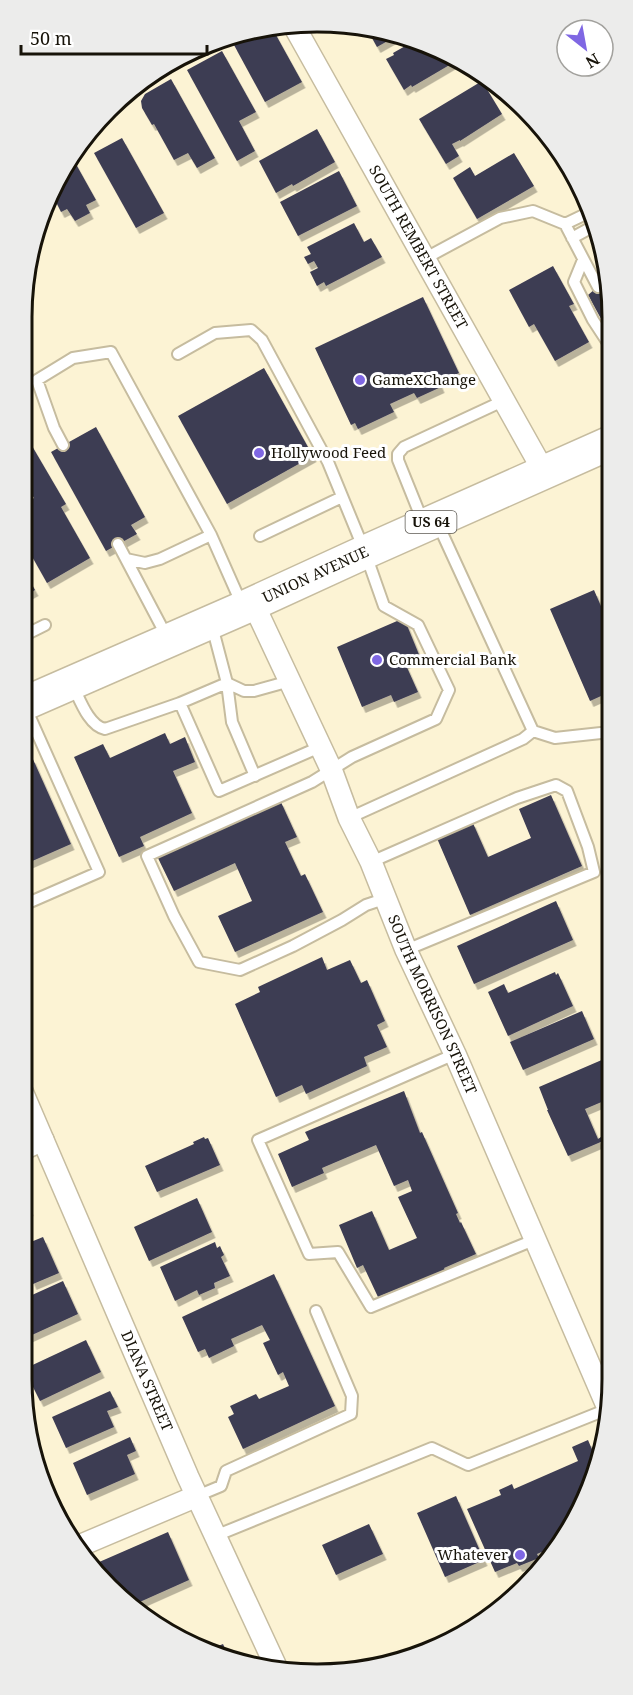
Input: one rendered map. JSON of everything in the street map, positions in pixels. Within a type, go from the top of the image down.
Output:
[{"type":"main road","name":"UNION AVENUE","points":[[32,698],[169,641],[602,447]]},
{"type":"street","name":"SOUTH REMBERT STREET","points":[[297,32],[544,472]]},
{"type":"street","name":"SOUTH MORRISON STREET","points":[[248,606],[290,681],[331,769],[349,818],[371,862],[406,950],[454,1054],[601,1393]]},
{"type":"street","name":"DIANA STREET","points":[[32,1114],[197,1496],[273,1660]]},
{"type":"street","points":[[32,1145],[43,1140]]},
{"type":"street","points":[[84,1544],[197,1496]]},
{"type":"lane","points":[[424,259],[500,218],[533,211],[565,224],[597,287]]},
{"type":"lane","points":[[565,224],[583,215]]},
{"type":"lane","points":[[572,238],[588,230]]},
{"type":"lane","points":[[584,260],[574,282],[602,334]]},
{"type":"lane","points":[[178,354],[216,333],[251,330],[262,340],[328,462],[365,552],[384,606],[418,625],[449,690],[436,719],[352,757],[312,782],[147,856],[174,916],[199,962],[240,970],[293,946],[342,920],[366,904],[384,899]]},
{"type":"lane","points":[[63,445],[54,428],[37,380],[73,358],[111,352],[248,606]]},
{"type":"lane","points":[[503,401],[404,447],[398,454],[398,460],[533,731],[555,738],[602,733]]},
{"type":"lane","points":[[260,536],[342,498]]},
{"type":"lane","points":[[126,559],[145,563],[160,559],[211,535]]},
{"type":"lane","points":[[118,544],[169,641]]},
{"type":"lane","points":[[211,622],[226,683],[232,722],[255,776]]},
{"type":"lane","points":[[32,632],[45,625]]},
{"type":"lane","points":[[71,683],[89,716],[99,728],[105,729],[180,703],[226,683],[244,691],[254,691],[290,681]]},
{"type":"lane","points":[[180,703],[219,791],[320,747]]},
{"type":"lane","points":[[32,724],[99,872],[32,901]]},
{"type":"lane","points":[[349,818],[523,739],[533,731]]},
{"type":"lane","points":[[371,862],[518,798],[556,785],[567,791],[588,847],[594,872],[406,950]]},
{"type":"lane","points":[[454,1054],[258,1140],[309,1254],[338,1252],[371,1307],[534,1240]]},
{"type":"lane","points":[[197,1496],[220,1486],[226,1471],[351,1414],[352,1396],[316,1311]]},
{"type":"lane","points":[[215,1536],[432,1448],[468,1465],[599,1411]]},
{"type":"building","points":[[276,35],[302,82],[265,102],[234,45]]},
{"type":"building","points":[[371,37],[388,41],[377,47]]},
{"type":"building","points":[[405,46],[450,65],[404,90],[386,59],[394,55],[393,53]]},
{"type":"building","points":[[222,51],[256,112],[239,121],[255,151],[237,161],[187,70]]},
{"type":"building","points":[[171,79],[215,158],[197,168],[188,153],[174,160],[154,124],[152,125],[142,108],[141,101],[145,94]]},
{"type":"building","points":[[479,83],[486,87],[502,114],[452,144],[459,156],[446,164],[419,119]]},
{"type":"building","points":[[317,129],[335,162],[276,193],[259,161]]},
{"type":"building","points":[[122,138],[164,213],[136,228],[94,153]]},
{"type":"building","points":[[514,153],[534,186],[477,219],[453,178],[470,167],[475,176]]},
{"type":"building","points":[[76,164],[96,200],[86,205],[90,213],[75,221],[67,209],[61,212],[56,201]]},
{"type":"building","points":[[339,171],[357,206],[298,236],[280,202]]},
{"type":"building","points":[[354,223],[364,242],[371,238],[382,257],[326,286],[324,282],[317,286],[310,272],[318,268],[314,261],[308,264],[304,257],[311,254],[307,247]]},
{"type":"building","points":[[553,266],[574,304],[569,306],[589,342],[555,361],[534,324],[529,327],[509,290]]},
{"type":"building","points":[[600,285],[602,320],[588,295]]},
{"type":"building","points":[[423,297],[459,373],[439,382],[441,387],[417,398],[414,393],[390,404],[394,412],[358,429],[355,423],[351,425],[315,348]]},
{"type":"building","points":[[264,368],[313,456],[227,504],[178,416]]},
{"type":"building","points":[[96,427],[145,517],[131,525],[137,534],[106,551],[51,452]]},
{"type":"building","points":[[32,446],[66,504],[61,507],[90,558],[47,583],[32,556],[32,499],[34,498],[32,494]]},
{"type":"building","points":[[594,590],[602,608],[602,696],[590,701],[550,609]]},
{"type":"building","name":"Commercial Bank","points":[[404,618],[420,657],[405,663],[418,692],[394,702],[391,695],[362,707],[337,647]]},
{"type":"building","points":[[165,733],[170,744],[185,737],[195,762],[173,771],[192,813],[140,837],[144,846],[119,857],[74,757],[103,744],[110,758]]},
{"type":"building","points":[[32,757],[71,844],[32,861]]},
{"type":"building","points":[[551,795],[582,866],[470,915],[436,836],[472,821],[488,857],[531,838],[519,809]]},
{"type":"building","points":[[280,800],[297,837],[285,842],[301,876],[305,874],[323,912],[235,952],[218,916],[252,901],[235,863],[174,891],[157,856]]},
{"type":"building","points":[[556,901],[573,940],[474,984],[457,946]]},
{"type":"building","points":[[322,957],[327,970],[350,960],[361,983],[367,980],[385,1021],[377,1025],[387,1047],[364,1057],[367,1066],[306,1094],[302,1085],[276,1097],[235,1004],[260,992],[258,987]]},
{"type":"building","points":[[555,972],[556,975],[558,973],[573,1006],[508,1036],[488,992],[504,984],[508,993]]},
{"type":"building","points":[[582,1011],[594,1039],[523,1070],[510,1042]]},
{"type":"building","points":[[602,1060],[602,1102],[585,1109],[598,1139],[601,1137],[602,1141],[568,1156],[539,1087]]},
{"type":"building","points":[[404,1091],[420,1133],[422,1132],[458,1213],[456,1214],[476,1254],[444,1268],[445,1270],[378,1297],[363,1265],[357,1268],[339,1225],[372,1211],[389,1250],[417,1238],[398,1197],[412,1191],[408,1180],[394,1186],[376,1145],[322,1168],[324,1173],[292,1187],[278,1154],[309,1140],[305,1132]]},
{"type":"building","points":[[204,1137],[208,1138],[220,1165],[157,1192],[145,1166],[194,1144],[193,1142]]},
{"type":"building","points":[[197,1198],[212,1232],[149,1261],[134,1227]]},
{"type":"building","points":[[43,1237],[59,1273],[33,1284],[32,1282],[32,1242]]},
{"type":"building","points":[[215,1242],[217,1248],[220,1246],[224,1255],[221,1257],[230,1276],[214,1283],[215,1288],[199,1295],[197,1290],[175,1301],[160,1267]]},
{"type":"building","points":[[274,1274],[335,1406],[243,1449],[228,1417],[234,1414],[230,1406],[256,1394],[259,1399],[289,1386],[283,1372],[278,1375],[263,1343],[270,1340],[262,1325],[231,1339],[234,1346],[209,1358],[205,1349],[198,1352],[182,1317]]},
{"type":"building","points":[[63,1281],[78,1314],[32,1335],[32,1295]]},
{"type":"building","points":[[86,1340],[101,1372],[40,1401],[32,1385],[32,1365]]},
{"type":"building","points":[[110,1391],[118,1407],[107,1411],[114,1427],[66,1448],[52,1417]]},
{"type":"building","points":[[130,1437],[136,1451],[127,1455],[135,1474],[87,1495],[73,1463]]},
{"type":"building","points":[[588,1440],[592,1450],[580,1488],[563,1521],[544,1551],[537,1554],[537,1559],[519,1566],[517,1563],[495,1572],[467,1509],[501,1495],[499,1490],[512,1484],[514,1489],[578,1461],[572,1447]]},
{"type":"building","points":[[456,1496],[484,1560],[445,1577],[417,1513]]},
{"type":"building","points":[[369,1524],[383,1554],[336,1575],[322,1545]]},
{"type":"building","points":[[168,1532],[189,1580],[140,1602],[99,1562]]},
{"type":"place","name":"GameXChange","points":[[360,380]]},
{"type":"place","name":"Hollywood Feed","points":[[259,453]]},
{"type":"place","name":"Commercial Bank","points":[[377,660]]},
{"type":"place","name":"Whatever","points":[[520,1555]]}]
